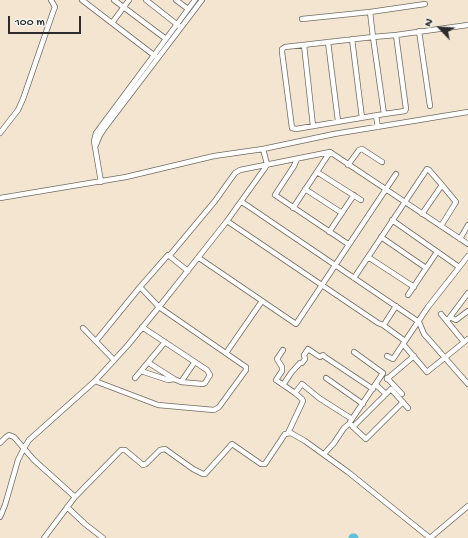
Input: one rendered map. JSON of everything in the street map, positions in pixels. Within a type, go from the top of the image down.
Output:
[{"type":"street","points":[[0,133],[18,110],[23,99],[55,7],[51,0]]},
{"type":"street","points":[[82,0],[158,58]]},
{"type":"street","points":[[114,0],[166,39]]},
{"type":"street","points":[[112,23],[129,0]]},
{"type":"street","points":[[146,0],[179,26]]},
{"type":"street","points":[[176,0],[188,9]]},
{"type":"street","points":[[95,147],[104,129],[158,58],[195,0]]},
{"type":"street","points":[[101,182],[95,147],[95,136],[99,128],[166,39],[202,0]]},
{"type":"street","points":[[302,19],[370,12],[425,4]]},
{"type":"street","points":[[370,12],[384,114]]},
{"type":"street","points":[[378,122],[362,118],[296,129],[292,127],[282,49],[285,47],[373,36],[396,35],[468,26]]},
{"type":"street","points":[[419,31],[430,106]]},
{"type":"street","points":[[378,122],[384,114],[406,109],[396,35]]},
{"type":"street","points":[[352,39],[362,118]]},
{"type":"street","points":[[328,42],[338,121]]},
{"type":"street","points":[[304,45],[313,126]]},
{"type":"street","points":[[0,198],[153,172],[214,156],[263,149],[334,134],[378,122],[468,112]]},
{"type":"street","points":[[0,518],[18,460],[29,440],[95,381],[199,258],[242,202],[267,164],[263,149]]},
{"type":"street","points":[[348,165],[359,150],[362,149],[382,162]]},
{"type":"street","points":[[293,208],[330,152]]},
{"type":"street","points":[[96,341],[166,256],[170,255],[216,201],[235,173],[240,170],[330,152],[468,244]]},
{"type":"street","points":[[297,159],[275,195],[348,244]]},
{"type":"street","points":[[354,278],[427,169],[456,202],[441,226]]},
{"type":"street","points":[[317,172],[362,200]]},
{"type":"street","points":[[199,258],[296,324],[396,174]]},
{"type":"street","points":[[422,214],[442,185]]},
{"type":"street","points":[[305,189],[342,213]]},
{"type":"street","points":[[329,232],[354,195]]},
{"type":"street","points":[[242,202],[419,322],[424,334],[468,384]]},
{"type":"street","points":[[392,220],[459,267]]},
{"type":"street","points":[[227,221],[378,323],[383,324],[404,343],[427,372],[466,340],[448,319],[441,314]]},
{"type":"street","points":[[460,239],[468,225]]},
{"type":"street","points":[[381,237],[426,268]]},
{"type":"street","points":[[408,295],[437,252]]},
{"type":"street","points":[[170,255],[188,271]]},
{"type":"street","points":[[387,356],[393,359],[428,307],[468,256]]},
{"type":"street","points":[[368,257],[414,287]]},
{"type":"street","points":[[95,381],[158,406],[214,410],[219,407],[246,370],[246,367],[159,307],[140,287]]},
{"type":"street","points":[[448,319],[468,293]]},
{"type":"street","points":[[226,353],[262,301]]},
{"type":"street","points":[[383,324],[396,306]]},
{"type":"street","points":[[448,319],[456,320],[468,312]]},
{"type":"street","points":[[142,327],[209,372],[210,375],[203,384],[181,382],[149,363]]},
{"type":"street","points":[[83,328],[114,360]]},
{"type":"street","points":[[135,378],[149,363],[164,342]]},
{"type":"street","points":[[44,538],[75,497],[121,450],[125,450],[143,465],[146,464],[160,450],[165,450],[193,469],[205,474],[232,444],[261,464],[265,464],[288,433],[303,402],[302,399],[295,393],[276,380],[282,371],[282,367],[277,359],[283,350]]},
{"type":"street","points":[[283,385],[291,373],[305,359],[304,354],[308,350],[320,357],[323,355],[386,394]]},
{"type":"street","points":[[352,423],[383,373],[354,352]]},
{"type":"street","points":[[402,394],[386,377],[414,356]]},
{"type":"street","points":[[181,382],[194,363]]},
{"type":"street","points":[[141,371],[168,380],[174,379]]},
{"type":"street","points":[[326,378],[363,404]]},
{"type":"street","points":[[295,393],[302,384],[352,423],[366,439],[403,402]]},
{"type":"street","points":[[324,454],[334,443],[344,428],[352,423],[391,389],[408,408]]},
{"type":"street","points":[[288,433],[294,434],[324,454],[373,491],[430,538],[468,506]]},
{"type":"street","points":[[0,443],[6,436],[11,436],[34,460],[75,497]]},
{"type":"street","points":[[67,507],[85,524],[104,538]]}]
